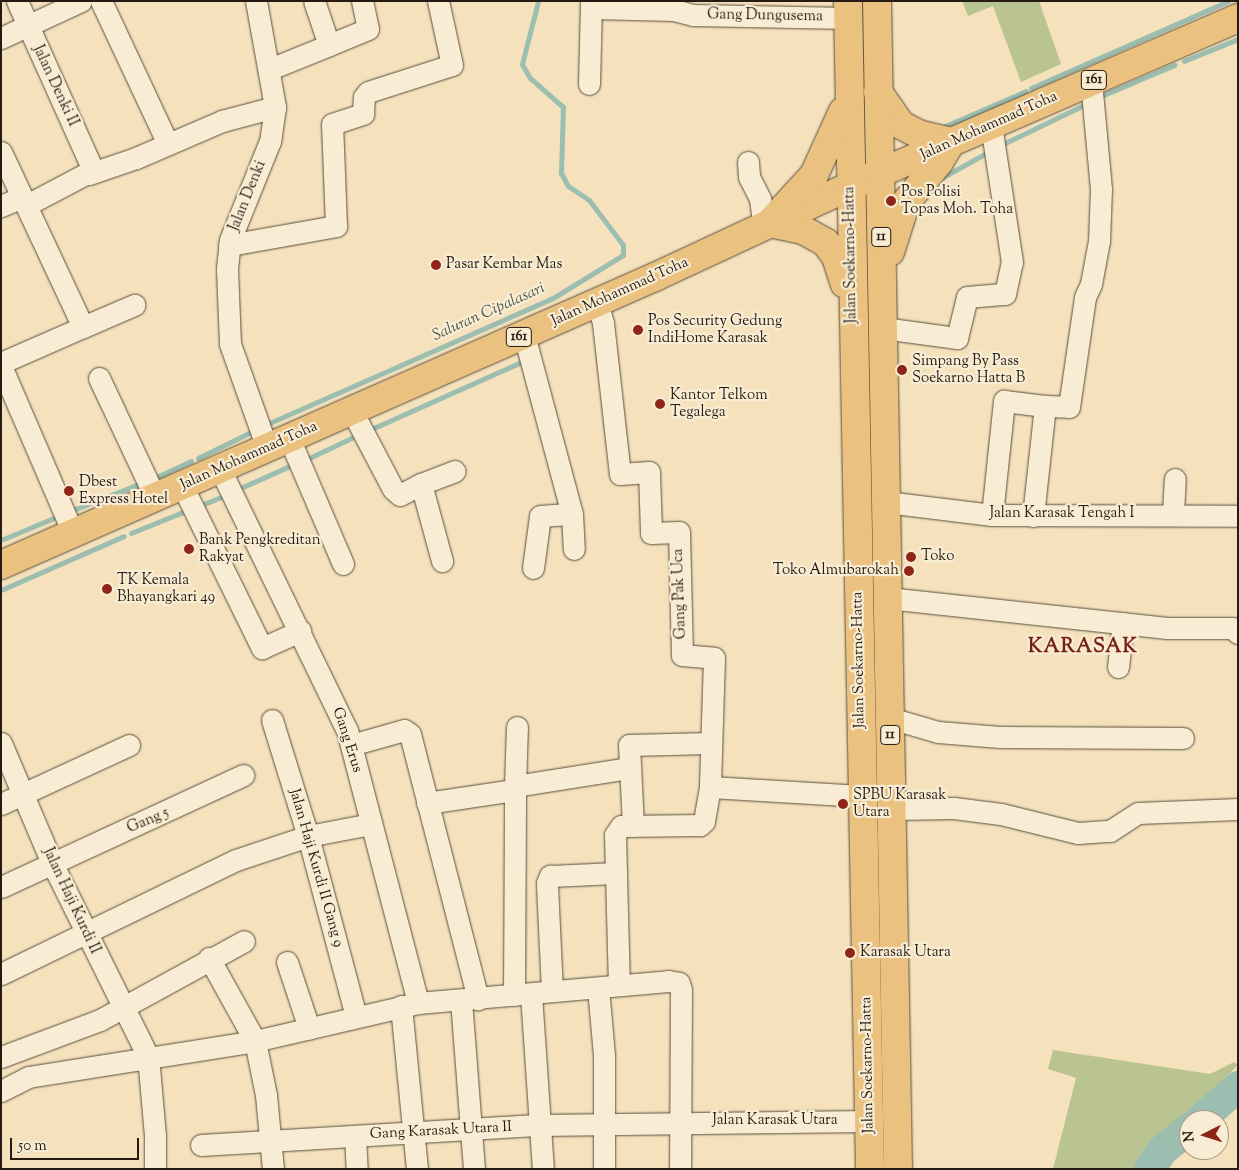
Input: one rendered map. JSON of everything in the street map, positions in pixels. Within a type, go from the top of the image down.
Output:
[{"type":"main road","name":"Jalan Soekarno-Hatta","points":[[877,1],[898,1169]]},
{"type":"main road","name":"Jalan Soekarno-Hatta","points":[[848,10],[848,98],[870,1169]]},
{"type":"main road","name":"Jalan Mohammad Toha","points":[[1,565],[220,469],[268,435],[352,411],[598,302],[850,186],[1238,18]]},
{"type":"main road","points":[[878,91],[887,109],[901,125],[922,135],[951,142],[940,162],[906,202],[899,217],[881,300]]},
{"type":"main road","points":[[767,225],[821,164],[848,98]]},
{"type":"main road","points":[[767,225],[803,230],[826,243],[841,268],[852,306]]},
{"type":"street","name":"Jalan Denki II","points":[[16,1],[91,172]]},
{"type":"street","points":[[1,38],[81,1]]},
{"type":"street","points":[[101,1],[168,144]]},
{"type":"street","name":"Jalan Denki","points":[[256,1],[275,106],[270,141],[229,245],[230,344],[268,435],[343,564]]},
{"type":"street","points":[[314,1],[329,45]]},
{"type":"street","points":[[270,70],[368,29],[362,1]]},
{"type":"street","points":[[229,245],[336,226],[332,124],[363,114],[364,97],[368,92],[452,65],[438,1]]},
{"type":"street","points":[[590,84],[592,5]]},
{"type":"street","name":"Gang Dungusema","points":[[592,5],[674,6],[693,15],[759,9],[848,10]]},
{"type":"street","points":[[992,515],[1004,401],[1069,407],[1085,297],[1091,284],[1099,241],[1101,189],[1091,82]]},
{"type":"street","points":[[1,206],[24,201],[91,172],[168,144],[222,121],[275,106]]},
{"type":"street","points":[[883,328],[956,338],[967,297],[1005,294],[1012,262],[991,125]]},
{"type":"street","points":[[1,152],[83,327]]},
{"type":"street","points":[[748,162],[749,177],[760,199],[767,225]]},
{"type":"street","name":"Gang Pak Uca","points":[[598,302],[603,323],[620,474],[649,472],[651,533],[679,532],[682,656],[714,658],[710,743]]},
{"type":"street","points":[[73,533],[1,365],[134,305]]},
{"type":"street","points":[[524,335],[572,514],[574,549]]},
{"type":"street","points":[[99,378],[154,498]]},
{"type":"street","points":[[1033,516],[1045,406]]},
{"type":"street","points":[[352,411],[393,489],[400,495],[421,484],[455,471]]},
{"type":"street","name":"Gang Erus","points":[[220,469],[300,631],[330,699],[334,699],[350,745],[372,824],[410,1004],[417,1169]]},
{"type":"street","points":[[1173,513],[1175,479]]},
{"type":"street","points":[[421,484],[442,561]]},
{"type":"street","points":[[182,485],[262,648],[300,631]]},
{"type":"street","name":"Jalan Karasak Tengah I","points":[[886,502],[992,515],[1173,513],[1238,516]]},
{"type":"street","points":[[533,568],[540,516],[572,514]]},
{"type":"street","points":[[887,598],[1167,628],[1232,628],[1238,633]]},
{"type":"street","points":[[1118,666],[1123,623]]},
{"type":"street","points":[[890,718],[938,732],[1000,737],[1183,738]]},
{"type":"street","name":"Jalan Haji Kurdi II Gang 9","points":[[272,720],[308,836],[356,1017]]},
{"type":"street","points":[[517,727],[514,788],[532,993],[543,1169]]},
{"type":"street","points":[[350,745],[408,731],[427,803],[469,999],[471,1130],[474,1169]]},
{"type":"street","name":"Jalan Haji Kurdi II","points":[[1,743],[52,863],[148,1056]]},
{"type":"street","points":[[619,984],[614,835],[621,826],[633,826],[700,825],[704,821],[710,788],[710,743],[629,744],[633,826]]},
{"type":"street","points":[[1,804],[129,745]]},
{"type":"street","points":[[427,803],[629,768]]},
{"type":"street","name":"Gang 5","points":[[1,887],[243,776]]},
{"type":"street","points":[[710,788],[862,796]]},
{"type":"street","points":[[891,809],[954,808],[1001,814],[1078,834],[1110,831],[1138,813],[1238,809]]},
{"type":"street","points":[[1,974],[236,860],[308,836],[372,824]]},
{"type":"street","points":[[532,993],[547,883],[550,876],[616,873]]},
{"type":"street","points":[[1,1057],[100,1020],[209,958],[244,941]]},
{"type":"street","points":[[209,958],[255,1040],[266,1095],[272,1169]]},
{"type":"street","points":[[287,962],[309,1028]]},
{"type":"street","points":[[1,1090],[28,1076],[255,1040],[410,1004],[598,988],[619,984],[679,983],[680,1169]]},
{"type":"street","points":[[598,988],[606,1124],[604,1169]]},
{"type":"street","points":[[148,1056],[156,1136],[155,1169]]},
{"type":"street","name":"Jalan Karasak Utara","points":[[681,1122],[869,1121]]},
{"type":"street","name":"Gang Karasak Utara II","points":[[201,1145],[414,1131],[471,1130],[540,1125],[681,1122]]},
{"type":"street","points":[[355,1136],[356,1169]]},
{"type":"green space","points":[[962,1],[1039,1],[1061,64],[1021,82],[993,6],[968,16]]},
{"type":"green space","points":[[1053,1050],[1210,1074],[1234,1062],[1238,1065],[1193,1110],[1179,1110],[1179,1125],[1135,1169],[1053,1169],[1076,1078],[1048,1069]]},
{"type":"waterway","name":"Saluran Cipalasari","points":[[265,425],[553,298],[623,255],[623,245],[589,200],[568,186],[561,173],[563,107],[530,78],[522,64],[538,1]]},
{"type":"waterway","points":[[1031,88],[1228,1]]},
{"type":"waterway","points":[[1184,61],[1238,39]]},
{"type":"waterway","points":[[1099,97],[1174,65]]},
{"type":"waterway","points":[[945,126],[1026,91]]},
{"type":"waterway","points":[[999,146],[1088,103]]},
{"type":"waterway","points":[[943,177],[990,151]]},
{"type":"waterway","points":[[367,431],[526,360]]},
{"type":"waterway","name":"Saluran Cipalasari","points":[[198,458],[255,430]]},
{"type":"waterway","points":[[305,460],[358,435]]},
{"type":"waterway","name":"Saluran Cipalasari","points":[[152,479],[191,461]]},
{"type":"waterway","points":[[236,490],[294,464]]},
{"type":"waterway","name":"Saluran Cipalasari","points":[[68,512],[144,482]]},
{"type":"waterway","points":[[199,506],[228,494]]},
{"type":"waterway","points":[[131,533],[188,510]]},
{"type":"waterway","name":"Saluran Cipalasari","points":[[1,540],[61,515]]},
{"type":"waterway","points":[[1,590],[124,536]]},
{"type":"waterway","points":[[1210,1110],[1238,1086]]},
{"type":"waterway","points":[[1149,1169],[1162,1150],[1179,1136]]},
{"type":"place","name":"Pos Polisi Topas Moh. Toha","points":[[891,201]]},
{"type":"place","name":"Pasar Kembar Mas","points":[[436,265]]},
{"type":"place","name":"Pos Security Gedung IndiHome Karasak","points":[[638,330]]},
{"type":"place","name":"Simpang By Pass Soekarno Hatta B","points":[[902,370]]},
{"type":"place","name":"Kantor Telkom Tegalega","points":[[660,404]]},
{"type":"place","name":"Dbest Express Hotel","points":[[69,491]]},
{"type":"place","name":"Bank Pengkreditan Rakyat","points":[[189,549]]},
{"type":"place","name":"Toko","points":[[911,557]]},
{"type":"place","name":"Toko Almubarokah","points":[[909,571]]},
{"type":"place","name":"TK Kemala Bhayangkari 49","points":[[107,589]]},
{"type":"place","name":"SPBU Karasak Utara","points":[[843,804]]},
{"type":"place","name":"Karasak Utara","points":[[850,953]]},
{"type":"district","name":"KARASAK","points":[[1083,647]]}]
